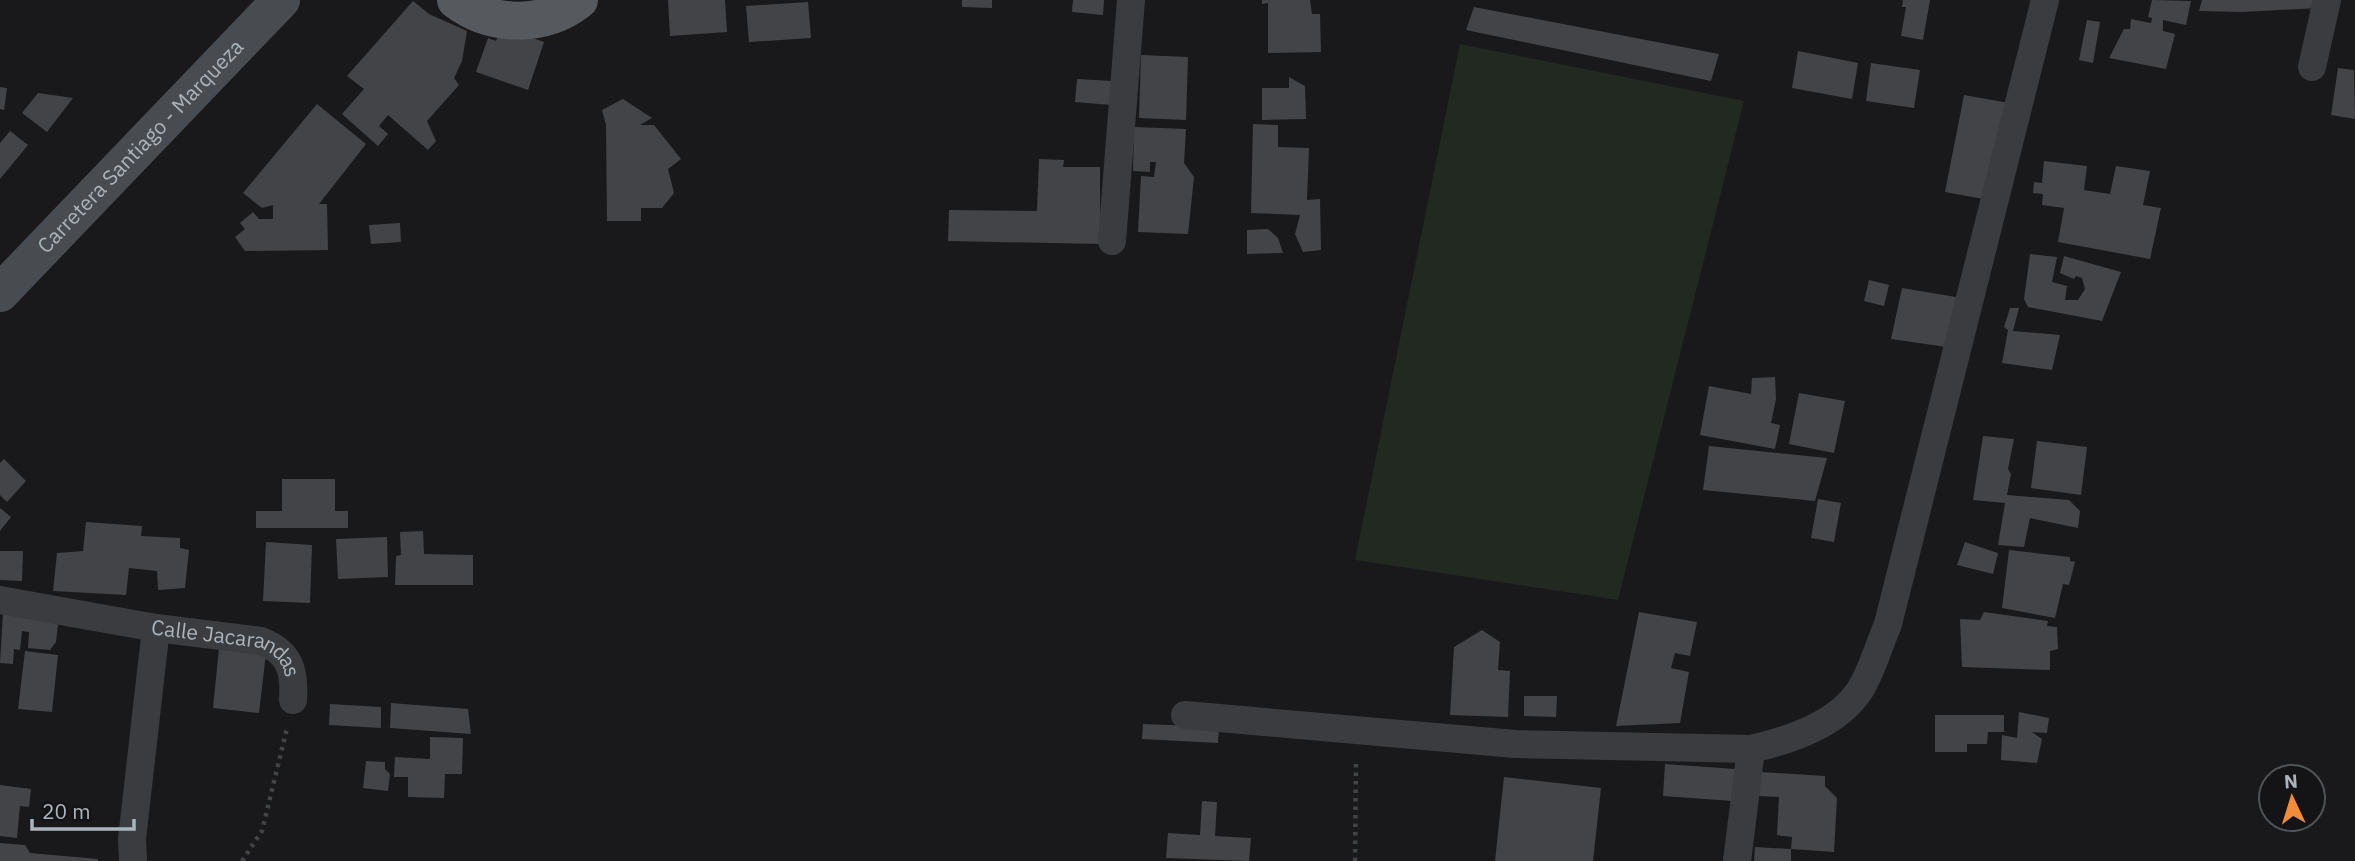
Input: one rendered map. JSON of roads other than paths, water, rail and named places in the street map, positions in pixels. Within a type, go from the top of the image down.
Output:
[{"type":"main road","name":"Carretera Santiago - Marqueza","points":[[0,293],[281,0]]},
{"type":"main road","points":[[456,0],[484,15],[510,21],[544,19],[579,0]]},
{"type":"street","points":[[1112,241],[1131,0]]},
{"type":"street","points":[[1185,715],[1515,744],[1751,749],[1781,742],[1830,720],[1860,691],[1888,624],[2045,0]]},
{"type":"street","points":[[2312,67],[2327,0]]},
{"type":"street","name":"Calle Jacarandas","points":[[0,600],[156,628],[261,641],[276,646],[289,660],[295,676],[293,699]]},
{"type":"street","points":[[133,861],[132,839],[156,628]]},
{"type":"street","points":[[1737,861],[1751,749]]}]
